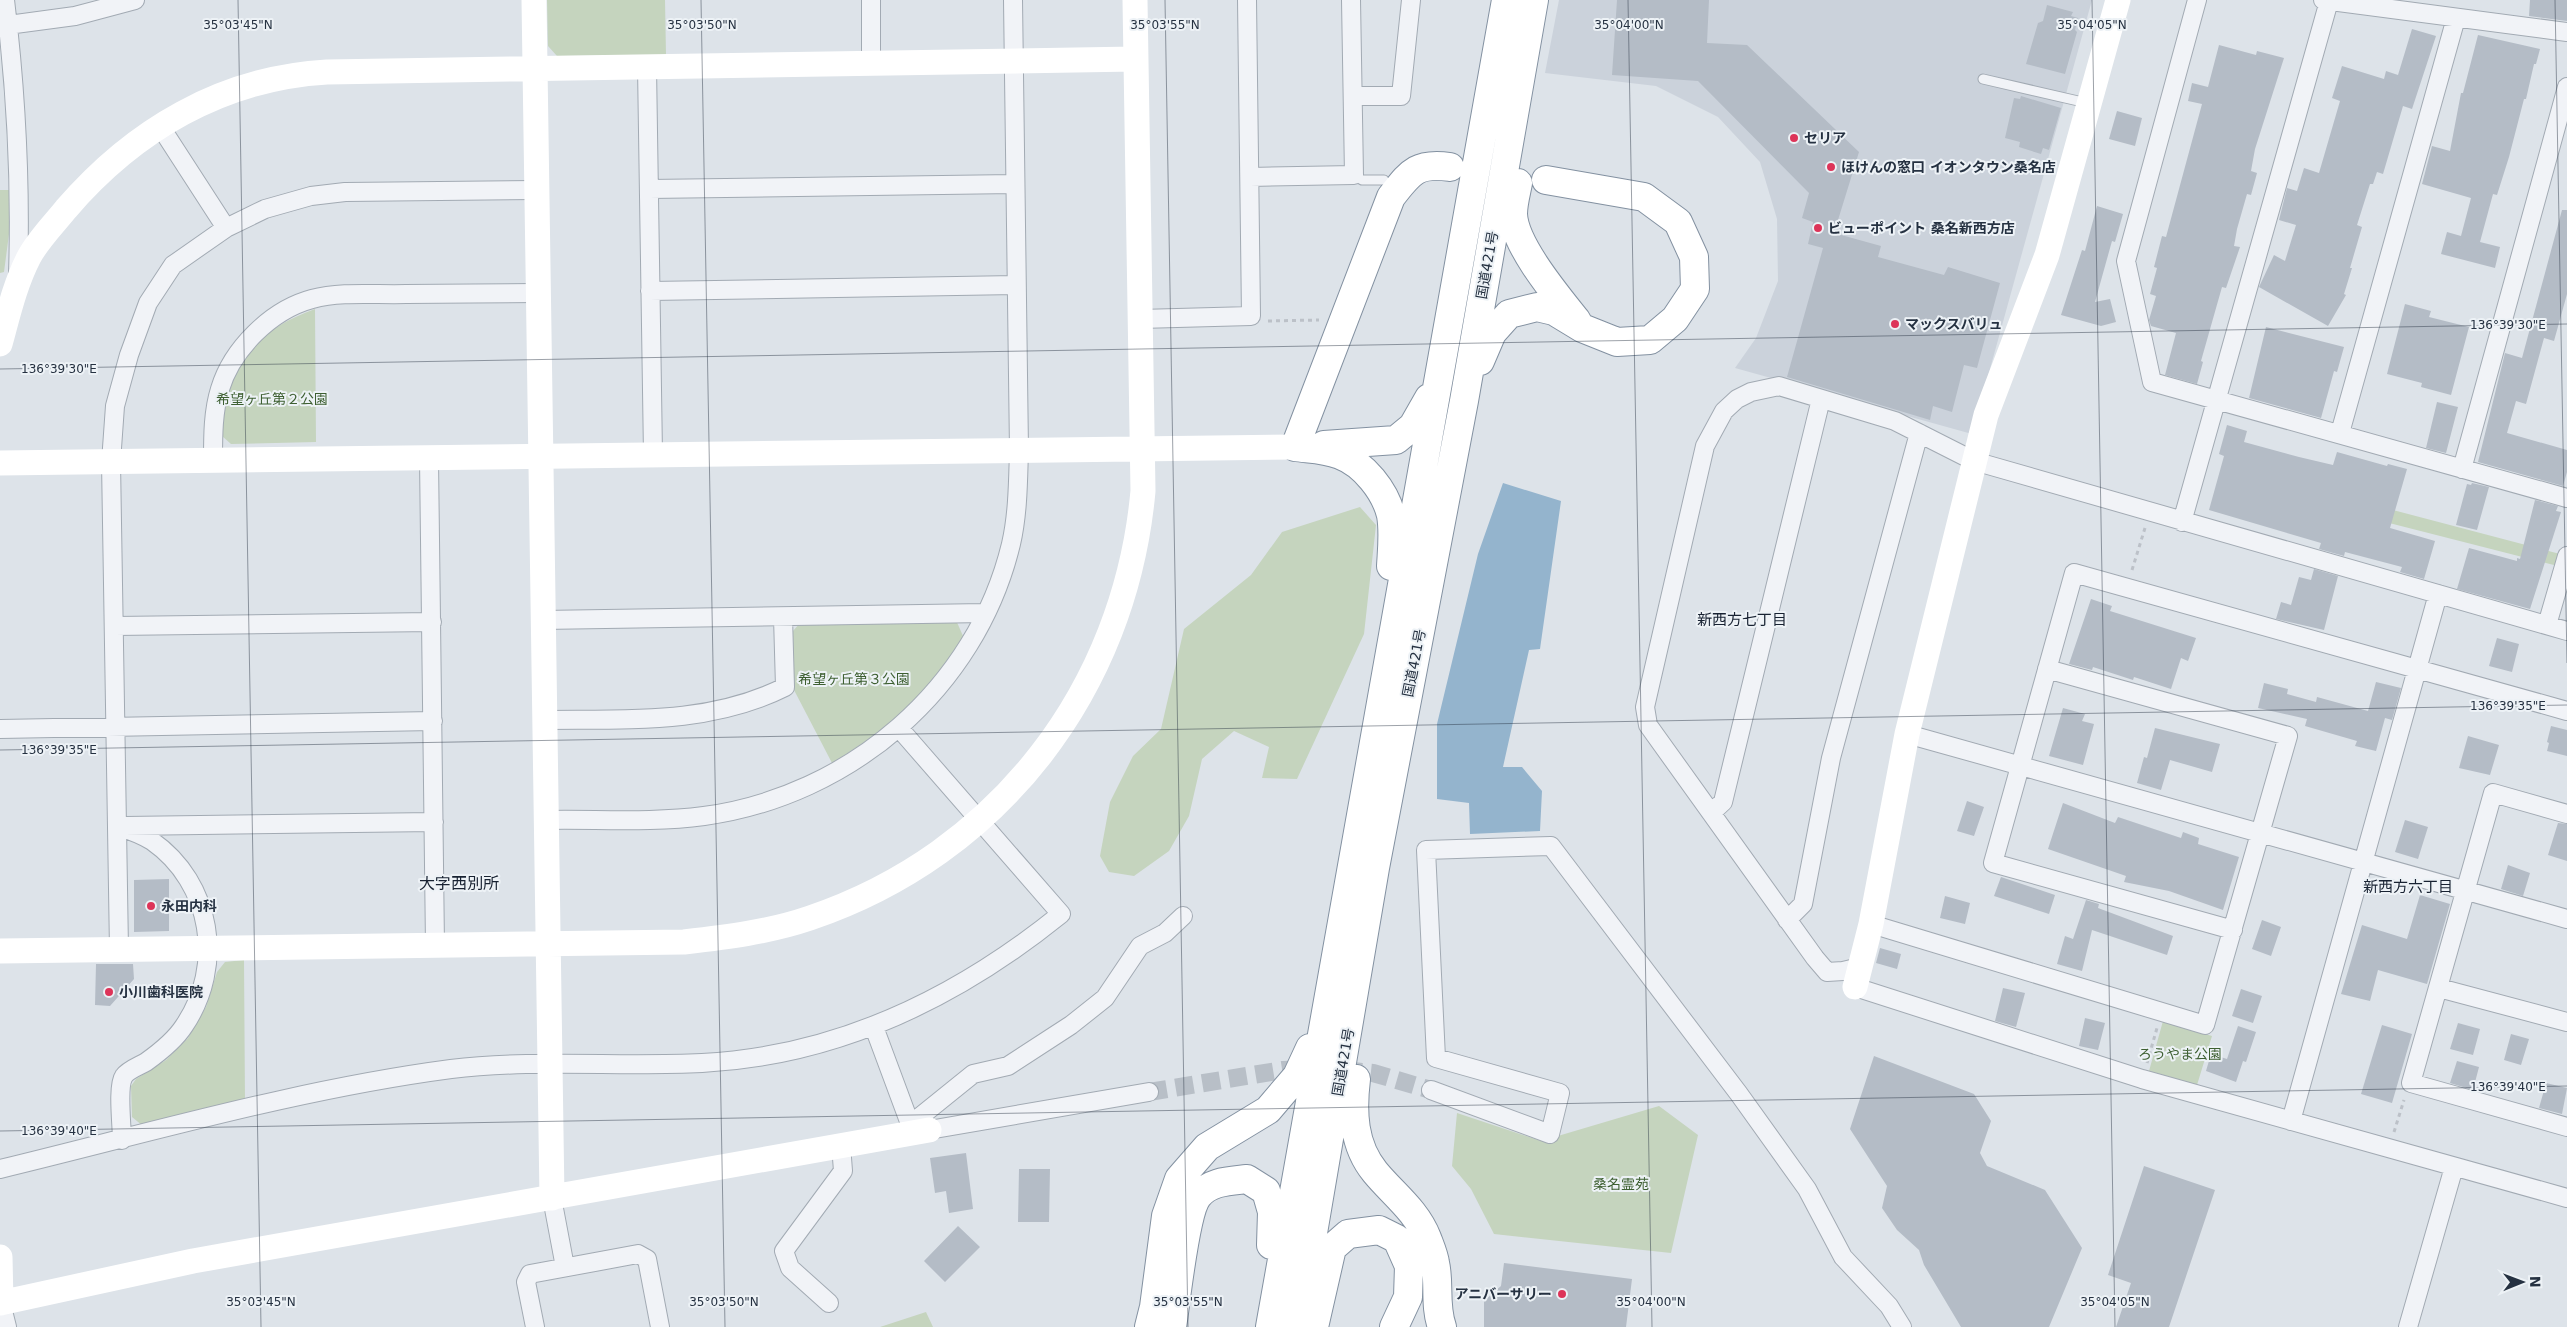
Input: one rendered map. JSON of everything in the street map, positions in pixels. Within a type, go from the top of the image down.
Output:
[{"type":"highway","name":"国道421号","points":[[1271,1321],[1506,0]]},
{"type":"highway","name":"国道421号","points":[[1296,1327],[1358,980],[1375,868],[1464,401],[1534,0]]},
{"type":"highway","points":[[1520,73],[1528,112],[1513,215],[1521,241],[1552,291],[1582,328]]},
{"type":"highway","points":[[1295,446],[1391,197],[1411,172],[1434,164],[1450,167]]},
{"type":"highway","points":[[1464,401],[1492,333],[1509,314],[1537,306],[1554,311],[1582,328],[1618,342],[1650,340],[1675,319],[1695,289],[1694,257],[1678,222],[1644,197],[1546,180]]},
{"type":"highway","points":[[1295,446],[1396,440],[1413,426],[1437,382]]},
{"type":"highway","points":[[1295,446],[1328,451],[1353,462],[1373,480],[1386,503],[1393,533],[1383,629],[1382,698]]},
{"type":"highway","points":[[1358,980],[1362,1032],[1352,1107],[1356,1138],[1374,1171],[1408,1206],[1426,1235],[1436,1264],[1436,1297],[1442,1327]]},
{"type":"highway","points":[[1149,1327],[1154,1307],[1166,1216],[1179,1179],[1207,1147],[1268,1110],[1297,1076],[1324,1019]]},
{"type":"highway","points":[[1172,1327],[1188,1227],[1198,1197],[1213,1184],[1247,1179],[1266,1191],[1272,1212],[1266,1303],[1271,1321]]},
{"type":"highway","points":[[1314,1327],[1332,1248],[1348,1234],[1379,1230],[1396,1239],[1409,1266],[1408,1297],[1394,1327]]},
{"type":"street","points":[[5,0],[4,27],[13,71],[19,186],[18,285]]},
{"type":"street","points":[[4,27],[97,12],[135,0]]},
{"type":"street","points":[[534,0],[552,1198],[565,1267]]},
{"type":"street","points":[[871,0],[871,62]]},
{"type":"street","points":[[546,820],[705,816],[753,806],[822,780],[857,761],[899,728],[939,686],[971,641],[985,613],[1011,543],[1017,497],[1019,450],[1013,0]]},
{"type":"street","points":[[0,951],[547,942],[684,942],[733,936],[786,925],[836,908],[889,884],[945,849],[979,820],[1023,776],[1056,734],[1086,688],[1118,612],[1135,547],[1143,491],[1143,448],[1134,0]]},
{"type":"street","points":[[1140,319],[1251,316],[1247,0]]},
{"type":"street","points":[[1250,177],[1354,175],[1351,0]]},
{"type":"street","points":[[1353,96],[1401,96],[1411,0]]},
{"type":"street","points":[[1858,977],[1871,924],[1907,734],[1986,415],[2048,255],[2118,0]]},
{"type":"street","points":[[2197,0],[2126,261],[2152,382],[2567,498]]},
{"type":"street","points":[[2182,522],[2327,0],[2567,32]]},
{"type":"street","points":[[2340,433],[2456,18]]},
{"type":"street","points":[[0,344],[18,285],[30,256],[76,198],[114,160],[176,115],[213,99],[293,74],[871,62],[1014,62],[1135,59]]},
{"type":"street","points":[[647,67],[653,454]]},
{"type":"street","points":[[2462,469],[2567,87]]},
{"type":"street","points":[[160,126],[226,228]]},
{"type":"street","points":[[649,189],[1014,184]]},
{"type":"street","points":[[119,950],[112,462],[115,406],[129,355],[148,303],[173,265],[226,228],[265,209],[311,196],[345,192],[537,190]]},
{"type":"street","points":[[650,291],[1016,285]]},
{"type":"street","points":[[213,460],[216,408],[224,376],[239,351],[250,339],[270,321],[296,305],[310,299],[345,295],[538,293]]},
{"type":"street","points":[[2567,631],[2149,513],[1974,461],[1894,421],[1780,386],[1751,392],[1737,399],[1724,411],[1705,446],[1645,707],[1648,726],[1787,920],[1827,972],[1843,972],[1858,977],[2142,1079],[2567,1198]]},
{"type":"street","points":[[1711,813],[1723,802],[1821,399]]},
{"type":"street","points":[[1787,920],[1803,904],[1831,758],[1919,434]]},
{"type":"street","points":[[0,463],[430,459],[653,454],[1295,446]]},
{"type":"street","points":[[430,459],[435,945]]},
{"type":"street","points":[[2546,625],[2567,556]]},
{"type":"street","points":[[2233,930],[1993,863],[2074,573],[2567,711]]},
{"type":"street","points":[[2290,1121],[2438,594]]},
{"type":"street","points":[[542,620],[985,613]]},
{"type":"street","points":[[544,720],[688,717],[724,710],[774,693],[785,687],[783,617]]},
{"type":"street","points":[[115,626],[432,622]]},
{"type":"street","points":[[1871,924],[2205,1025],[2288,736],[2047,669]]},
{"type":"street","points":[[0,729],[433,721]]},
{"type":"street","points":[[0,1169],[366,1082],[455,1069],[726,1061],[787,1051],[874,1026],[918,1008],[978,976],[1022,946],[1061,914],[899,728]]},
{"type":"street","points":[[1907,734],[2567,919]]},
{"type":"street","points":[[2567,814],[2493,793],[2411,1083],[2567,1127]]},
{"type":"street","points":[[117,826],[434,822]]},
{"type":"street","points":[[117,826],[150,840],[167,853],[186,876],[205,914],[208,949],[203,984],[184,1027],[154,1056],[124,1074],[120,1083],[122,1140]]},
{"type":"street","points":[[1431,1090],[1550,1134],[1560,1093],[1436,1058],[1426,850],[1550,846],[1739,1094],[1808,1189],[1843,1257],[1889,1306],[1902,1327]]},
{"type":"street","points":[[917,1129],[973,1074],[1008,1066],[1077,1021],[1105,998],[1145,941],[1165,932],[1183,916]]},
{"type":"street","points":[[2439,988],[2567,1022]]},
{"type":"street","points":[[874,1026],[917,1129]]},
{"type":"street","points":[[0,1303],[193,1261],[552,1198],[841,1145],[917,1129],[1149,1092]]},
{"type":"street","points":[[829,1303],[790,1268],[784,1251],[843,1171],[841,1145]]},
{"type":"street","points":[[2408,1327],[2454,1167]]},
{"type":"street","points":[[535,1327],[526,1282],[530,1274],[638,1254],[647,1258],[660,1327]]},
{"type":"street","points":[[0,1257],[0,1303],[7,1327]]},
{"type":"lane","points":[[1983,79],[2089,104]]},
{"type":"lane","points":[[1354,175],[1362,180],[1384,180]]},
{"type":"path","points":[[1251,316],[1258,321],[1321,320]]},
{"type":"path","points":[[2127,588],[2149,513]]},
{"type":"path","points":[[2142,1079],[2162,1013]]},
{"type":"path","points":[[2390,1149],[2406,1091],[2411,1083]]},
{"type":"shaded area","points":[[1559,0],[2092,0],[1972,434],[1735,368],[1756,338],[1778,281],[1777,219],[1760,162],[1718,117],[1656,86],[1545,73]]},
{"type":"green space","points":[[547,0],[665,0],[666,55],[557,56],[548,46]]},
{"type":"green space","points":[[0,190],[9,190],[9,234],[4,272],[0,273]]},
{"type":"green space","name":"希望ヶ丘第２公園","points":[[315,309],[316,442],[231,444],[222,436],[229,391],[236,372],[246,356],[274,329],[293,318]]},
{"type":"green space","points":[[2355,500],[2560,554],[2558,566],[2350,513]]},
{"type":"green space","points":[[1360,507],[1376,525],[1364,634],[1297,779],[1262,778],[1269,747],[1234,731],[1202,759],[1189,816],[1169,851],[1134,876],[1109,872],[1100,856],[1110,802],[1133,756],[1161,729],[1184,629],[1251,575],[1282,532]]},
{"type":"green space","name":"希望ヶ丘第３公園","points":[[956,620],[963,636],[936,675],[890,723],[832,763],[794,690],[793,631],[800,623]]},
{"type":"green space","points":[[244,960],[245,1101],[143,1126],[132,1117],[131,1086],[136,1079],[166,1060],[188,1038],[206,1007],[217,972],[225,962]]},
{"type":"green space","name":"ろうやま公園","points":[[2163,1021],[2212,1036],[2197,1085],[2149,1071]]},
{"type":"green space","name":"桑名霊苑","points":[[1659,1106],[1698,1135],[1671,1253],[1494,1234],[1471,1189],[1452,1166],[1457,1113],[1541,1141]]},
{"type":"green space","points":[[926,1312],[933,1327],[880,1327]]},
{"type":"water","points":[[1503,483],[1561,501],[1540,649],[1529,650],[1503,767],[1522,767],[1542,791],[1540,831],[1470,834],[1469,803],[1437,799],[1437,724],[1478,554]]},
{"type":"building","points":[[1617,0],[1709,0],[1707,43],[1747,45],[1859,152],[1834,233],[1881,246],[1878,257],[1944,275],[1948,267],[2000,283],[1977,368],[1964,365],[1952,412],[1933,406],[1930,420],[1787,377],[1823,248],[1808,244],[1813,222],[1802,218],[1809,193],[1698,81],[1612,75]]},
{"type":"building","points":[[2530,0],[2567,0],[2567,21],[2529,16]]},
{"type":"building","points":[[2047,5],[2073,12],[2071,16],[2078,18],[2075,30],[2077,32],[2065,74],[2026,64],[2038,23],[2043,21]]},
{"type":"building","points":[[2412,29],[2436,36],[2412,109],[2403,106],[2383,174],[2377,172],[2373,184],[2370,184],[2357,225],[2362,227],[2350,268],[2352,268],[2344,294],[2346,295],[2328,326],[2259,287],[2274,255],[2285,261],[2296,225],[2279,220],[2287,188],[2297,191],[2304,168],[2319,173],[2340,101],[2332,98],[2342,66],[2384,79],[2386,71],[2398,75]]},
{"type":"building","points":[[2478,35],[2540,49],[2536,64],[2534,64],[2509,157],[2497,195],[2493,194],[2480,242],[2500,247],[2495,268],[2441,254],[2447,232],[2461,236],[2471,198],[2422,184],[2432,146],[2450,151],[2461,93],[2463,93]]},
{"type":"building","points":[[2219,45],[2256,55],[2257,51],[2284,58],[2255,149],[2251,171],[2257,173],[2251,195],[2247,194],[2234,246],[2240,247],[2226,288],[2222,287],[2201,361],[2203,362],[2197,384],[2165,375],[2176,333],[2151,326],[2149,320],[2156,296],[2150,294],[2157,268],[2154,267],[2162,236],[2166,237],[2202,104],[2188,101],[2192,83],[2208,87]]},
{"type":"building","points":[[2021,96],[2061,108],[2049,150],[2043,148],[2041,154],[2019,147],[2020,142],[2005,138],[2014,98],[2020,99]]},
{"type":"building","points":[[2117,111],[2142,118],[2135,146],[2109,139]]},
{"type":"building","points":[[2097,206],[2123,214],[2115,242],[2112,241],[2095,302],[2110,299],[2116,322],[2101,326],[2061,315],[2082,250],[2085,251]]},
{"type":"building","points":[[2562,210],[2567,210],[2567,294],[2554,341],[2544,338],[2526,404],[2516,401],[2507,433],[2567,450],[2567,472],[2563,486],[2478,462],[2505,353],[2522,358]]},
{"type":"building","points":[[2405,304],[2431,311],[2429,317],[2469,327],[2451,395],[2421,387],[2422,383],[2387,374]]},
{"type":"building","points":[[2266,327],[2344,347],[2337,372],[2334,371],[2321,418],[2249,398]]},
{"type":"building","points":[[2437,402],[2458,407],[2446,453],[2426,448]]},
{"type":"building","points":[[2227,425],[2247,431],[2244,442],[2299,457],[2333,465],[2337,452],[2387,466],[2388,464],[2407,469],[2390,528],[2435,541],[2424,579],[2400,572],[2402,567],[2345,552],[2344,556],[2319,549],[2321,543],[2209,510],[2224,456],[2219,454]]},
{"type":"building","points":[[2472,483],[2489,487],[2477,530],[2456,525],[2467,484],[2471,485]]},
{"type":"building","points":[[2535,500],[2558,506],[2556,511],[2561,512],[2530,609],[2457,589],[2469,548],[2517,561],[2517,558],[2520,559]]},
{"type":"building","points":[[2314,569],[2338,576],[2324,630],[2276,619],[2281,602],[2291,605],[2299,577],[2311,580]]},
{"type":"building","points":[[2091,599],[2112,606],[2110,611],[2196,638],[2188,661],[2181,658],[2171,689],[2134,677],[2133,680],[2093,667],[2092,670],[2069,664]]},
{"type":"building","points":[[2497,638],[2519,644],[2512,672],[2489,666]]},
{"type":"building","points":[[2376,682],[2401,688],[2392,720],[2385,718],[2376,751],[2355,746],[2357,741],[2305,726],[2307,719],[2258,708],[2264,683],[2288,689],[2287,694],[2316,702],[2317,697],[2368,711]]},
{"type":"building","points":[[2063,708],[2085,714],[2082,721],[2094,724],[2083,765],[2049,756]]},
{"type":"building","points":[[2551,726],[2567,730],[2567,756],[2547,751]]},
{"type":"building","points":[[2155,728],[2220,744],[2212,772],[2170,760],[2161,790],[2137,783],[2144,757],[2147,758]]},
{"type":"building","points":[[2468,736],[2499,745],[2490,775],[2459,768]]},
{"type":"building","points":[[1967,801],[1984,807],[1974,836],[1957,831]]},
{"type":"building","points":[[2063,803],[2115,823],[2118,817],[2181,838],[2183,832],[2199,838],[2198,844],[2239,857],[2223,910],[2169,891],[2124,882],[2126,876],[2048,849]]},
{"type":"building","points":[[2405,820],[2428,827],[2418,859],[2395,852]]},
{"type":"building","points":[[2558,823],[2567,824],[2567,861],[2548,855]]},
{"type":"building","points":[[2508,865],[2530,873],[2523,896],[2501,889]]},
{"type":"building","points":[[2001,877],[2055,895],[2049,914],[1994,896]]},
{"type":"building","name":"永田内科","points":[[169,879],[169,931],[134,932],[134,880]]},
{"type":"building","points":[[2420,895],[2450,904],[2427,984],[2378,970],[2370,1001],[2341,994],[2362,925],[2407,939]]},
{"type":"building","points":[[1945,896],[1970,903],[1965,924],[1940,918]]},
{"type":"building","points":[[2086,900],[2099,904],[2098,908],[2173,936],[2167,955],[2092,930],[2082,971],[2057,964],[2065,936],[2073,939]]},
{"type":"building","points":[[2262,920],[2281,927],[2271,956],[2252,949]]},
{"type":"building","points":[[1880,948],[1901,954],[1897,969],[1876,963]]},
{"type":"building","name":"小川歯科医院","points":[[96,964],[133,964],[134,979],[110,1006],[95,1005]]},
{"type":"building","points":[[2003,988],[2025,993],[2016,1027],[1995,1021]]},
{"type":"building","points":[[2241,989],[2262,996],[2253,1023],[2232,1016]]},
{"type":"building","points":[[2085,1018],[2105,1023],[2098,1050],[2079,1046]]},
{"type":"building","points":[[2458,1023],[2480,1029],[2473,1055],[2450,1049]]},
{"type":"building","points":[[2382,1025],[2412,1034],[2392,1103],[2361,1094]]},
{"type":"building","points":[[2238,1026],[2256,1032],[2246,1062],[2243,1061],[2236,1082],[2206,1071],[2211,1054],[2227,1059]]},
{"type":"building","points":[[2511,1034],[2529,1039],[2521,1065],[2504,1060]]},
{"type":"building","points":[[1874,1056],[1974,1094],[1991,1121],[1980,1153],[1987,1166],[2045,1190],[2082,1248],[2049,1327],[1961,1327],[1924,1265],[1919,1250],[1897,1230],[1882,1208],[1887,1186],[1850,1129]]},
{"type":"building","points":[[2457,1061],[2479,1067],[2473,1090],[2450,1083]]},
{"type":"building","points":[[2546,1083],[2567,1088],[2562,1114],[2539,1108]]},
{"type":"building","points":[[966,1153],[973,1209],[949,1213],[946,1191],[935,1193],[930,1158]]},
{"type":"building","points":[[2144,1166],[2215,1190],[2169,1327],[2116,1327],[2131,1283],[2108,1275]]},
{"type":"building","points":[[1019,1169],[1050,1169],[1049,1222],[1018,1222]]},
{"type":"building","points":[[958,1226],[980,1247],[945,1282],[924,1261]]},
{"type":"building","name":"アニバーサリー","points":[[1504,1263],[1632,1279],[1626,1327],[1484,1327],[1484,1301],[1501,1286]]},
{"type":"tunnel","points":[[1149,1092],[1283,1070],[1306,1069]]},
{"type":"tunnel","points":[[1344,1070],[1373,1073],[1431,1090]]},
{"type":"place","name":"セリア","points":[[1794,138]]},
{"type":"place","name":"ほけんの窓口 イオンタウン桑名店","points":[[1831,167]]},
{"type":"place","name":"ビューポイント 桑名新西方店","points":[[1818,228]]},
{"type":"place","name":"マックスバリュ","points":[[1895,324]]},
{"type":"place","name":"永田内科","points":[[151,906]]},
{"type":"place","name":"小川歯科医院","points":[[109,992]]},
{"type":"place","name":"アニバーサリー","points":[[1562,1294]]},
{"type":"district","name":"新西方七丁目","points":[[1742,620]]},
{"type":"district","name":"大字西別所","points":[[459,883]]},
{"type":"district","name":"新西方六丁目","points":[[2408,887]]}]
